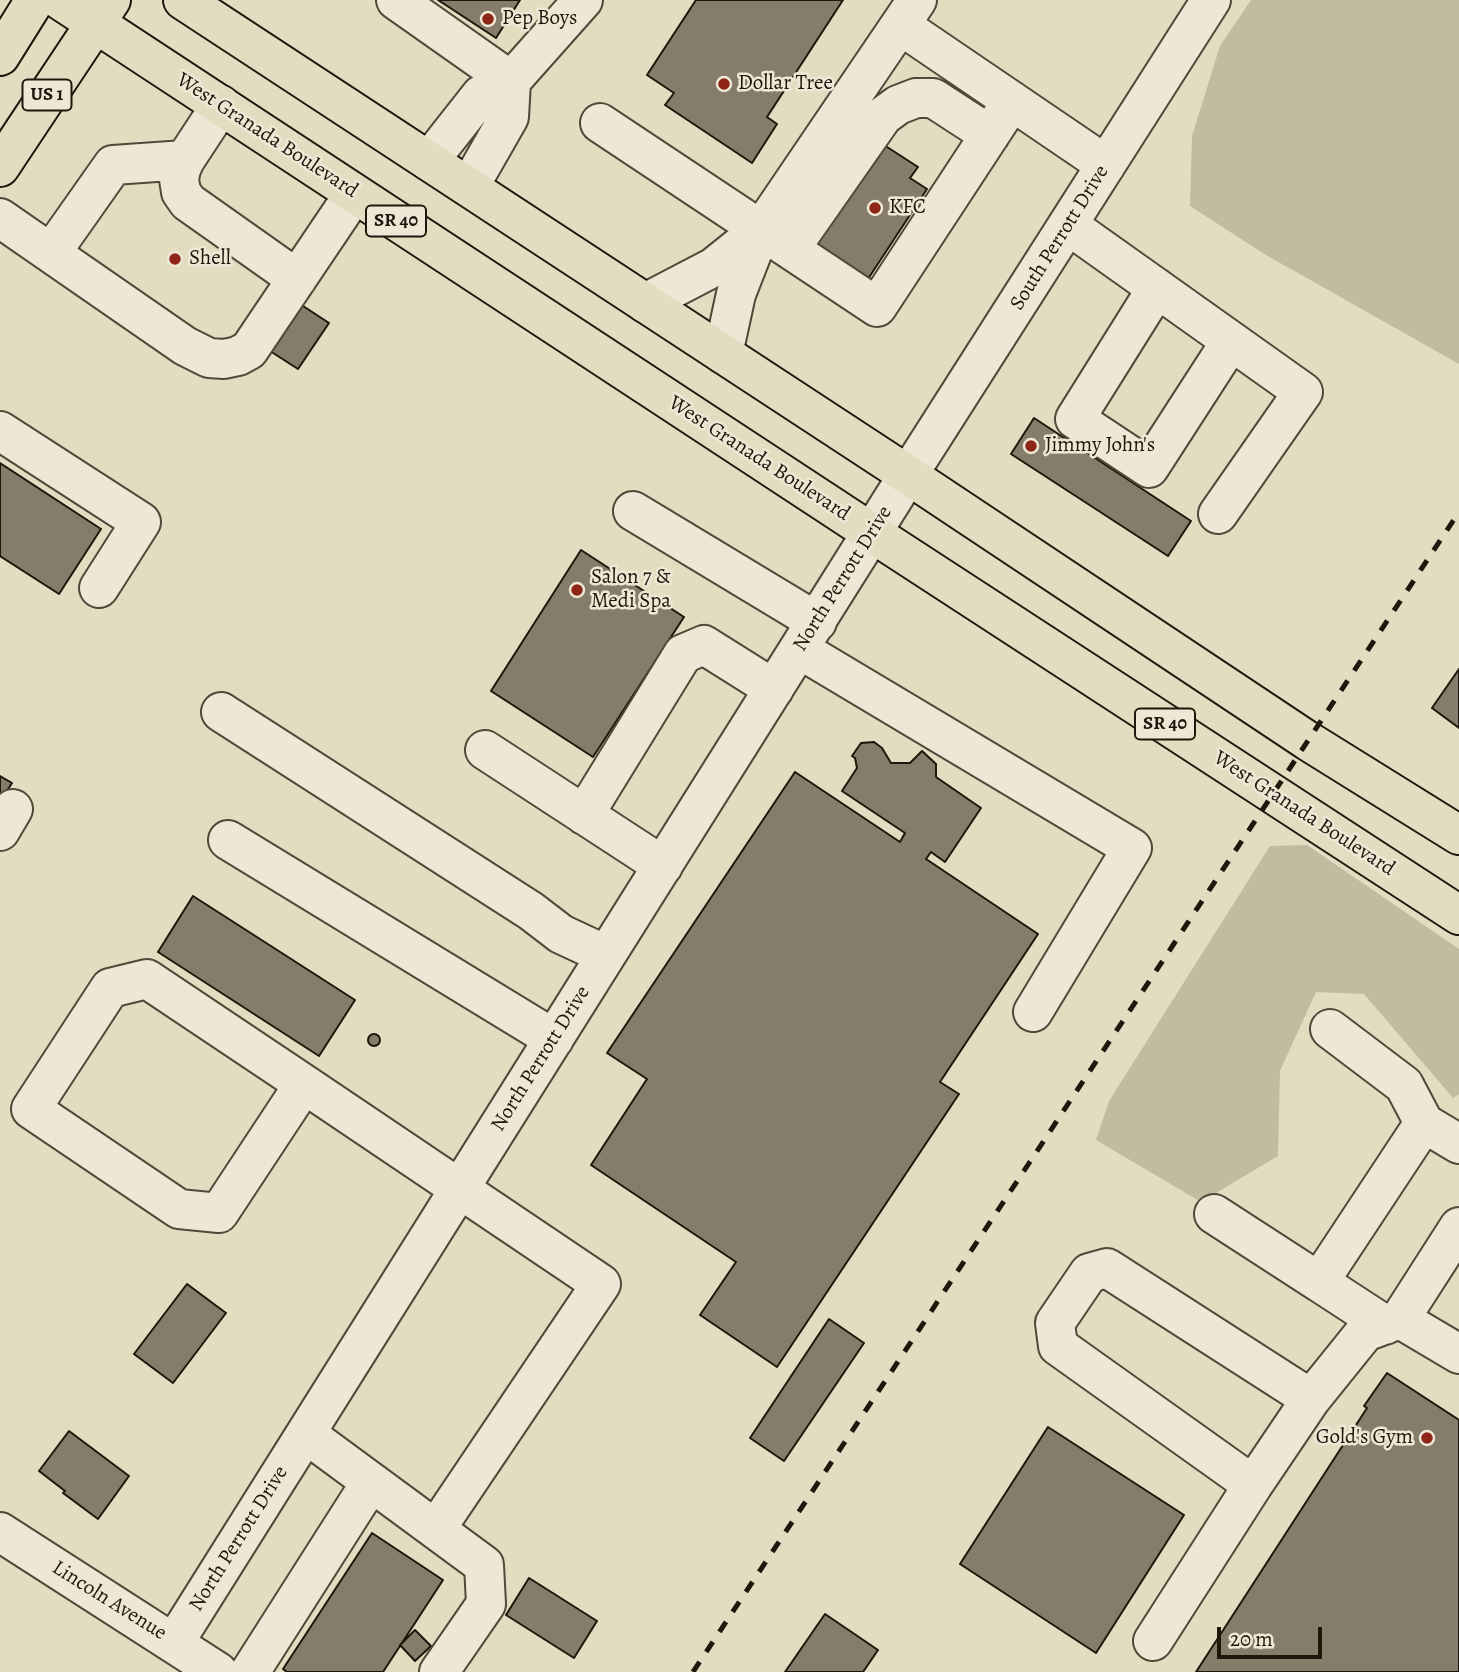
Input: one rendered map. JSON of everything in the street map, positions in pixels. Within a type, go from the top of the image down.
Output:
[{"type":"main road","points":[[0,56],[35,0]]},
{"type":"main road","name":"West Granada Boulevard","points":[[60,0],[103,12],[221,105],[354,194],[1459,915]]},
{"type":"main road","points":[[183,0],[908,475],[1308,741],[1459,835]]},
{"type":"main road","name":"US 1","points":[[0,167],[103,12]]},
{"type":"street","points":[[396,0],[511,81]]},
{"type":"street","points":[[429,161],[481,95],[511,81],[583,0]]},
{"type":"street","name":"South Perrott Drive","points":[[908,475],[1211,0]]},
{"type":"street","points":[[723,354],[736,294],[775,239],[908,12],[1012,101],[1106,164]]},
{"type":"street","points":[[469,187],[509,117],[511,81]]},
{"type":"street","points":[[645,303],[775,239],[883,116],[898,105],[916,98],[933,97],[990,135]]},
{"type":"street","points":[[600,123],[877,307],[1012,101]]},
{"type":"street","points":[[221,105],[185,160],[179,179],[181,191],[188,202],[297,279]]},
{"type":"street","points":[[51,253],[113,165],[185,160]]},
{"type":"street","points":[[0,218],[185,346],[209,358],[224,359],[249,350],[354,194]]},
{"type":"street","points":[[1068,225],[1303,392],[1218,514]]},
{"type":"street","points":[[1157,288],[1075,419],[1149,468],[1231,341]]},
{"type":"street","points":[[0,431],[141,522],[99,588]]},
{"type":"street","name":"North Perrott Drive","points":[[174,1643],[908,475]]},
{"type":"street","points":[[632,511],[808,635],[1132,848],[1033,1012]]},
{"type":"street","points":[[584,815],[683,654],[704,645],[774,690]]},
{"type":"street","points":[[221,712],[531,911],[561,934],[606,955]]},
{"type":"street","points":[[485,750],[663,866]]},
{"type":"street","points":[[228,840],[554,1039]]},
{"type":"street","points":[[304,1084],[219,1213],[179,1209],[31,1109],[110,988],[147,979],[304,1084],[460,1189],[601,1283],[436,1529]]},
{"type":"street","points":[[1330,1029],[1404,1085],[1424,1123],[1459,1143]]},
{"type":"street","points":[[1319,1282],[1424,1123]]},
{"type":"street","points":[[1214,1214],[1319,1282],[1392,1322],[1459,1354]]},
{"type":"street","points":[[1153,1641],[1311,1399],[1366,1332],[1392,1322],[1459,1227]]},
{"type":"street","points":[[1253,1485],[1058,1346],[1055,1322],[1089,1273],[1107,1268],[1311,1399]]},
{"type":"street","points":[[306,1434],[484,1565],[486,1604],[439,1672]]},
{"type":"street","points":[[250,1672],[371,1482]]},
{"type":"street","name":"Lincoln Avenue","points":[[0,1532],[218,1672]]},
{"type":"shaded area","points":[[1251,0],[1459,0],[1459,364],[1266,255],[1190,206],[1192,136],[1220,46]]},
{"type":"shaded area","points":[[1307,845],[1459,949],[1459,1094],[1453,1098],[1364,994],[1316,992],[1280,1071],[1278,1156],[1201,1202],[1096,1140],[1109,1101],[1270,846]]},
{"type":"building","name":"Pep Boys","points":[[438,0],[520,0],[496,38]]},
{"type":"building","name":"Dollar Tree","points":[[696,0],[843,0],[767,117],[777,124],[752,163],[665,105],[674,93],[647,75]]},
{"type":"building","name":"KFC","points":[[884,145],[918,167],[910,178],[927,189],[866,282],[815,247],[844,193],[850,197]]},
{"type":"building","points":[[300,304],[329,323],[298,369],[270,351]]},
{"type":"building","points":[[1034,418],[1191,521],[1168,556],[1011,454]]},
{"type":"building","points":[[0,463],[101,529],[59,594],[0,556]]},
{"type":"building","points":[[581,550],[684,617],[593,757],[491,691]]},
{"type":"building","points":[[1459,669],[1459,728],[1432,708]]},
{"type":"building","points":[[874,742],[882,748],[891,763],[910,763],[922,751],[936,764],[936,777],[981,808],[945,862],[931,852],[926,859],[1038,934],[940,1082],[959,1094],[777,1367],[700,1315],[736,1262],[591,1165],[647,1079],[607,1053],[795,772],[900,842],[905,833],[842,791],[857,768],[852,756],[861,743]]},
{"type":"building","points":[[0,776],[12,783],[0,802]]},
{"type":"building","points":[[193,896],[355,1000],[319,1056],[158,952]]},
{"type":"building","points":[[374,1034],[380,1040],[374,1046],[368,1040]]},
{"type":"building","points":[[187,1284],[226,1313],[173,1383],[134,1354]]},
{"type":"building","points":[[829,1319],[864,1343],[784,1461],[750,1438]]},
{"type":"building","points":[[1387,1373],[1459,1420],[1459,1672],[1196,1672],[1367,1408],[1364,1406]]},
{"type":"building","points":[[1048,1427],[1184,1515],[1096,1653],[960,1564]]},
{"type":"building","points":[[69,1431],[129,1476],[98,1519],[39,1471]]},
{"type":"building","points":[[372,1533],[443,1580],[383,1672],[287,1672],[283,1669]]},
{"type":"building","points":[[529,1578],[597,1621],[574,1658],[506,1615]]},
{"type":"building","points":[[825,1614],[878,1650],[863,1672],[785,1672]]},
{"type":"building","points":[[415,1630],[431,1646],[415,1661],[400,1645]]},
{"type":"railway","points":[[693,1672],[1459,512]]},
{"type":"place","name":"Pep Boys","points":[[488,19]]},
{"type":"place","name":"Dollar Tree","points":[[724,84]]},
{"type":"place","name":"KFC","points":[[875,208]]},
{"type":"place","name":"Shell","points":[[175,259]]},
{"type":"place","name":"Jimmy John's","points":[[1031,446]]},
{"type":"place","name":"Salon 7 & Medi Spa","points":[[577,590]]},
{"type":"place","name":"Gold's Gym","points":[[1427,1438]]}]
